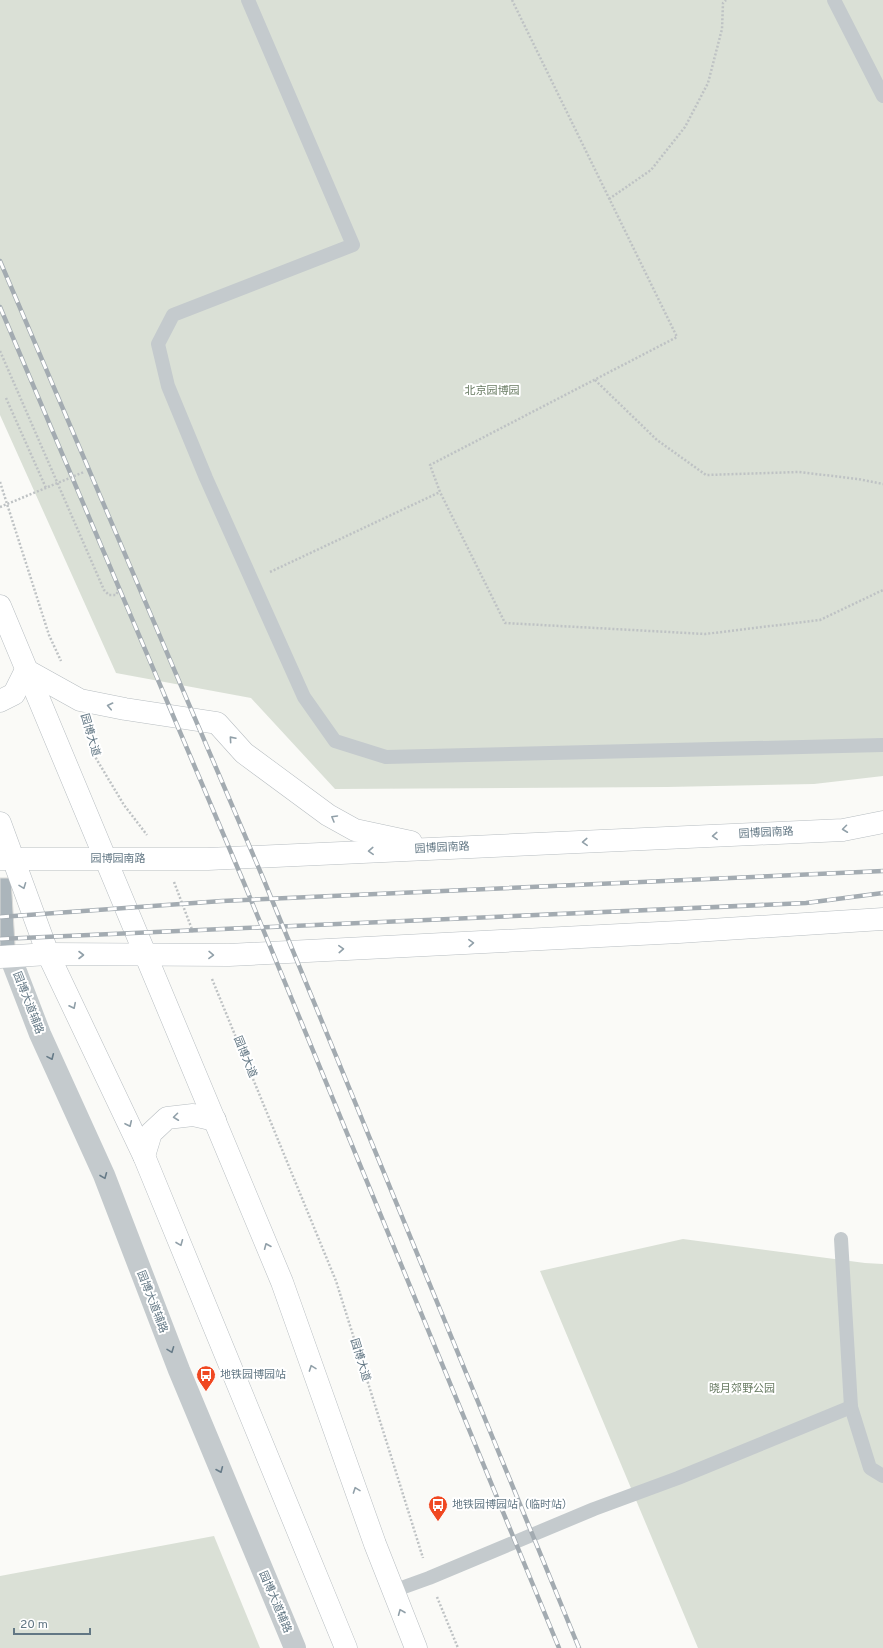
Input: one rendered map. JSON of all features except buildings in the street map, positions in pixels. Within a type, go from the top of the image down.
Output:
[{"type":"main road","points":[[0,606],[107,859],[282,1282],[393,1591],[416,1648]]},
{"type":"main road","points":[[26,670],[80,700],[125,709],[218,723],[244,753],[328,814],[355,830],[438,848]]},
{"type":"main road","points":[[0,701],[14,694],[26,670]]},
{"type":"main road","name":"园博园南路","points":[[6,859],[208,859],[843,830],[883,822]]},
{"type":"main road","points":[[0,823],[6,859],[48,954],[144,1156],[346,1648]]},
{"type":"main road","points":[[5,956],[48,954],[229,955],[679,932],[883,919]]},
{"type":"main road","points":[[144,1156],[151,1133],[167,1118],[193,1115],[215,1120]]},
{"type":"street","name":"园博大道辅路","points":[[5,956],[104,1176],[179,1370],[295,1648]]},
{"type":"lane","points":[[248,0],[353,245],[173,315],[158,344],[168,386],[206,478],[304,697],[335,741],[386,757],[883,745]]},
{"type":"lane","points":[[834,0],[883,96]]},
{"type":"lane","points":[[841,1239],[851,1407],[870,1468],[883,1476]]},
{"type":"lane","points":[[393,1591],[429,1578],[594,1509],[678,1478],[851,1407]]},
{"type":"path","points":[[512,0],[677,338],[430,465],[440,492],[506,623],[705,634],[820,620],[883,590]]},
{"type":"path","points":[[609,199],[651,170],[685,127],[708,83],[722,29],[723,3],[726,0]]},
{"type":"path","points":[[0,351],[104,590],[109,595],[116,595],[118,591],[117,585],[62,453]]},
{"type":"path","points":[[595,380],[657,440],[706,475],[799,472],[858,479],[883,484]]},
{"type":"path","points":[[6,398],[46,488]]},
{"type":"path","points":[[0,507],[84,472]]},
{"type":"path","points":[[0,482],[49,635],[63,664]]},
{"type":"path","points":[[252,581],[440,492]]},
{"type":"path","name":"园博大道","points":[[80,700],[94,755],[124,805],[165,859],[202,955],[336,1280],[429,1578],[458,1648]]},
{"type":"green space","name":"北京园博园","points":[[0,0],[883,0],[883,776],[814,784],[667,787],[335,789],[251,698],[116,673],[0,415]]},
{"type":"green space","name":"晓月郊野公园","points":[[683,1239],[865,1263],[883,1264],[883,1648],[698,1648],[540,1271]]},
{"type":"green space","points":[[214,1536],[260,1648],[0,1648],[0,1576]]},
{"type":"railway","points":[[0,261],[263,878],[579,1648]]},
{"type":"railway","points":[[0,307],[244,883],[559,1648]]},
{"type":"railway","points":[[0,917],[222,901],[883,871]]},
{"type":"railway","points":[[0,939],[806,903],[883,893]]},
{"type":"place","name":"地铁园博园站","points":[[206,1392]]},
{"type":"place","name":"地铁园博园站（临时站）","points":[[438,1522]]}]
